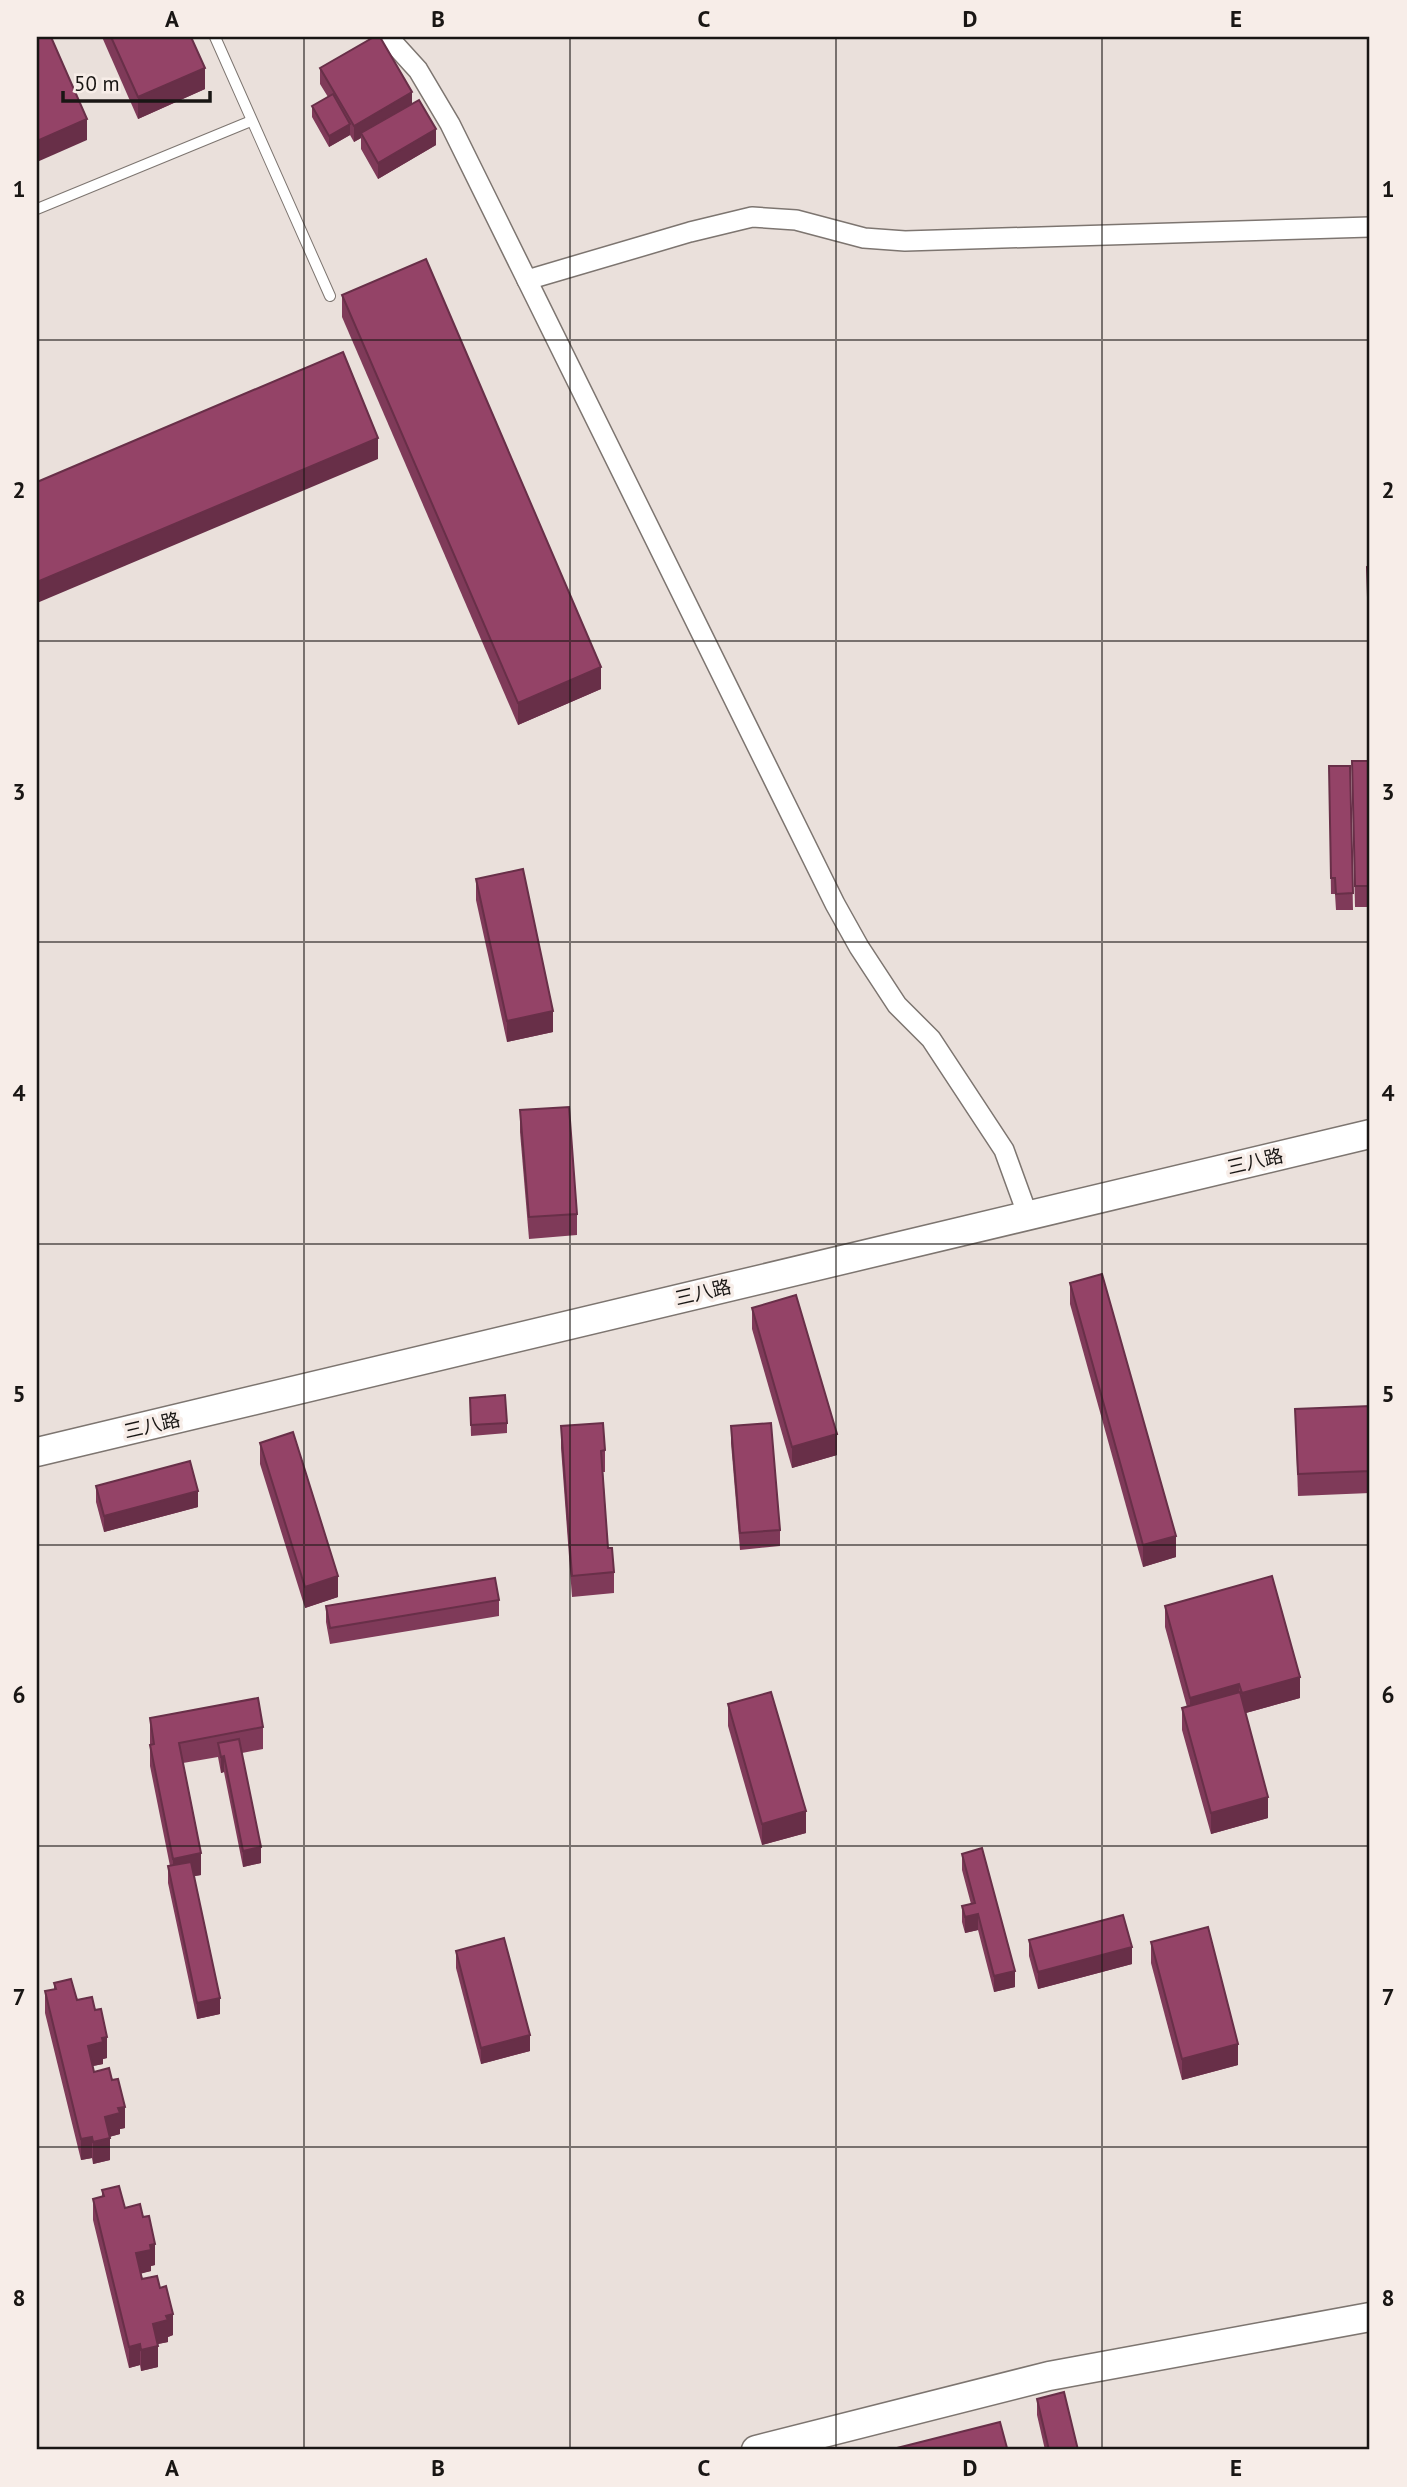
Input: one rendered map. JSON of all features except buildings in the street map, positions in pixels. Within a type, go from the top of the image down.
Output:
[{"type":"main road","name":"三八路","points":[[37,1452],[1370,1134]]},
{"type":"main road","points":[[756,2450],[1049,2376],[1370,2317]]},
{"type":"street","points":[[388,37],[418,70],[450,124],[835,904],[897,1006],[931,1039],[1004,1150],[1028,1216]]},
{"type":"street","points":[[527,281],[690,232],[752,217],[796,220],[864,238],[905,241],[1370,227]]},
{"type":"lane","points":[[215,37],[330,296]]},
{"type":"lane","points":[[37,209],[251,121]]}]
